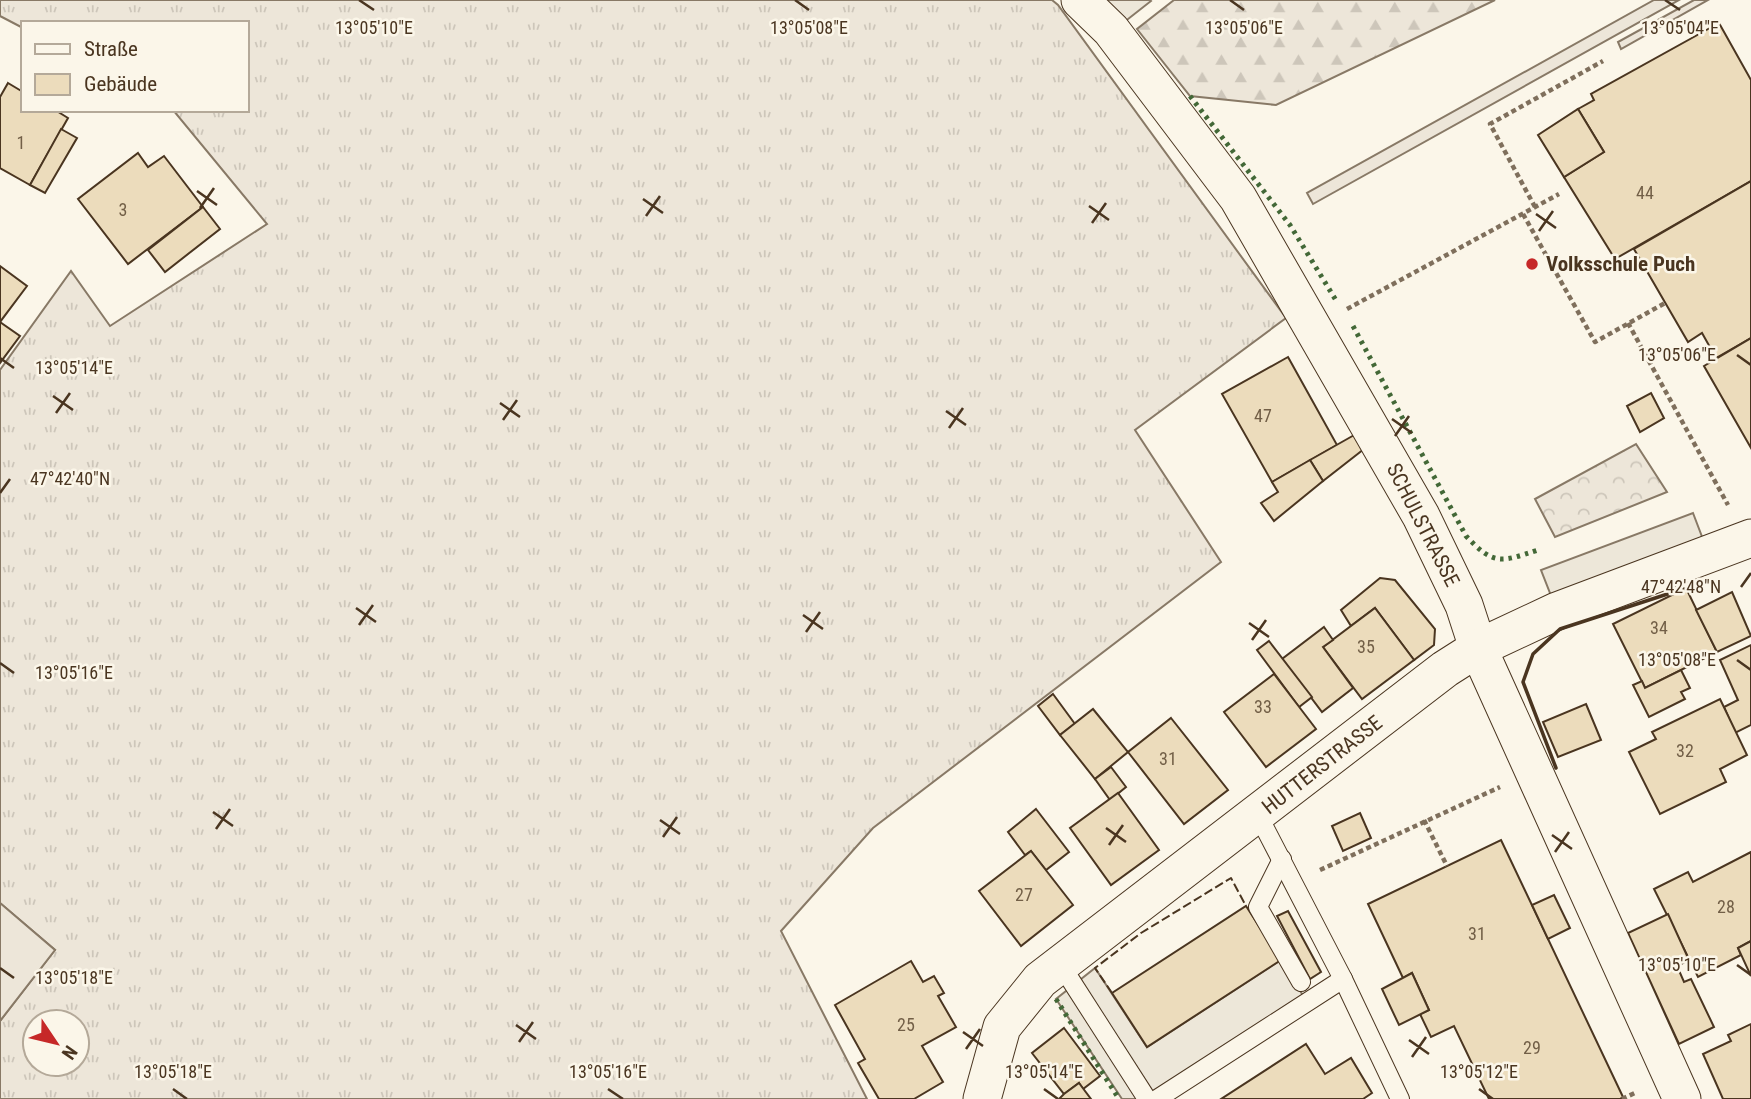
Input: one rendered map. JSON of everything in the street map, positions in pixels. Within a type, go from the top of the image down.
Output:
[{"type":"street","name":"SCHULSTRASSE","points":[[1080,0],[1111,30],[1238,198],[1421,516],[1464,605],[1478,648],[1682,1099]]},
{"type":"street","name":"HUTTERSTRASSE","points":[[982,1099],[1002,1027],[1040,980],[1445,669],[1478,648],[1557,611],[1749,539]]},
{"type":"lane","points":[[1258,815],[1343,979],[1400,1099]]},
{"type":"lane","points":[[1282,859],[1258,907],[1301,982]]},
{"type":"lane","points":[[1061,965],[1147,1099]]},
{"type":"lane","points":[[1157,1099],[1343,979]]},
{"type":"path","points":[[1535,207],[1490,124],[1604,61]]},
{"type":"path","points":[[1314,327],[1559,194]]},
{"type":"path","points":[[1523,214],[1595,342],[1665,303]]},
{"type":"path","points":[[1628,323],[1749,539]]},
{"type":"path","points":[[1346,858],[1485,791]]},
{"type":"path","points":[[1424,820],[1447,866]]},
{"type":"green space","points":[[0,0],[1052,0],[1058,5],[1286,318],[1135,430],[1221,562],[873,828],[781,931],[867,1099],[0,1099],[0,1021],[55,950],[0,903],[0,370],[71,271],[110,326],[267,224],[175,112],[248,112],[248,21],[21,21],[21,27],[0,16]]},
{"type":"green space","points":[[1174,0],[1495,0],[1276,105],[1190,96],[1137,29]]},
{"type":"green space","points":[[1654,0],[1679,0],[1313,204],[1307,193]]},
{"type":"green space","points":[[1694,0],[1708,0],[1621,49],[1618,42]]},
{"type":"green space","points":[[1636,444],[1667,492],[1555,537],[1535,499]]},
{"type":"green space","points":[[0,903],[55,950],[0,1021]]},
{"type":"shaded area","points":[[1099,0],[1150,0],[1151,1],[1123,23]]},
{"type":"shaded area","points":[[1693,513],[1704,542],[1557,611],[1541,570]]},
{"type":"shaded area","points":[[1281,960],[1307,1002],[1157,1099],[1122,1099],[1056,999],[1095,968],[1147,1047]]},
{"type":"building","points":[[1719,23],[1751,80],[1751,181],[1615,259],[1564,177],[1604,152],[1578,109],[1594,100],[1591,94]]},
{"type":"building","points":[[8,83],[21,91],[21,112],[58,112],[68,118],[30,185],[0,168],[0,97]]},
{"type":"building","points":[[1578,109],[1604,152],[1564,177],[1538,135]]},
{"type":"building","points":[[61,129],[77,138],[45,193],[30,185]]},
{"type":"building","points":[[138,153],[148,167],[164,156],[203,207],[128,264],[78,199]]},
{"type":"building","points":[[1751,181],[1751,338],[1716,358],[1702,333],[1688,342],[1634,249]]},
{"type":"building","points":[[203,207],[220,229],[165,272],[148,250]]},
{"type":"building","points":[[0,266],[27,286],[0,322]]},
{"type":"building","points":[[0,322],[20,336],[0,363]]},
{"type":"building","points":[[1751,338],[1751,448],[1704,366]]},
{"type":"building","points":[[1288,357],[1337,445],[1272,482],[1222,394]]},
{"type":"building","points":[[1651,393],[1664,418],[1640,432],[1627,406]]},
{"type":"building","points":[[1356,434],[1364,449],[1323,481],[1310,460]]},
{"type":"building","points":[[1310,460],[1323,481],[1274,521],[1261,503],[1278,492],[1272,482]]},
{"type":"building","points":[[1380,578],[1395,580],[1435,629],[1434,645],[1414,660],[1375,608],[1351,626],[1341,610]]},
{"type":"building","points":[[1686,588],[1717,652],[1645,688],[1613,624]]},
{"type":"building","points":[[1732,592],[1751,636],[1717,652],[1696,610]]},
{"type":"building","points":[[1375,608],[1414,660],[1362,699],[1323,647]]},
{"type":"building","points":[[1324,627],[1333,640],[1323,647],[1353,688],[1322,712],[1282,659]]},
{"type":"building","points":[[1269,641],[1312,697],[1299,707],[1257,650]]},
{"type":"building","points":[[1751,645],[1751,725],[1735,733],[1724,707],[1738,700],[1720,660]]},
{"type":"building","points":[[1681,670],[1690,688],[1681,692],[1685,699],[1649,717],[1633,685],[1642,681],[1645,688]]},
{"type":"building","points":[[1274,674],[1316,729],[1266,767],[1224,712]]},
{"type":"building","points":[[1053,694],[1075,724],[1060,735],[1038,706]]},
{"type":"building","points":[[1720,699],[1747,755],[1720,769],[1726,782],[1660,814],[1629,752],[1656,739],[1652,732]]},
{"type":"building","points":[[1586,704],[1601,740],[1558,757],[1543,722]]},
{"type":"building","points":[[1093,709],[1128,752],[1095,779],[1060,735]]},
{"type":"building","points":[[1171,718],[1228,790],[1184,824],[1128,752]]},
{"type":"building","points":[[1111,767],[1126,787],[1110,800],[1095,779]]},
{"type":"building","points":[[1118,793],[1159,850],[1111,885],[1070,828]]},
{"type":"building","points":[[1036,809],[1069,852],[1046,870],[1031,851],[1025,855],[1008,832]]},
{"type":"building","points":[[1360,813],[1371,838],[1343,851],[1332,826]]},
{"type":"building","points":[[1501,840],[1623,1097],[1620,1099],[1489,1099],[1454,1026],[1431,1037],[1420,1014],[1429,1010],[1412,973],[1403,978],[1368,904]]},
{"type":"building","points":[[1031,851],[1073,905],[1021,946],[979,891]]},
{"type":"building","points":[[1751,852],[1751,941],[1738,948],[1741,955],[1698,977],[1654,889],[1688,872],[1693,882]]},
{"type":"building","points":[[1554,895],[1570,928],[1548,939],[1532,905]]},
{"type":"building","points":[[1246,906],[1281,960],[1147,1047],[1112,993]]},
{"type":"building","points":[[1288,911],[1321,972],[1310,979],[1277,916]]},
{"type":"building","points":[[1668,914],[1689,960],[1677,966],[1684,982],[1691,979],[1714,1027],[1679,1044],[1628,933]]},
{"type":"building","points":[[1751,941],[1751,976],[1738,948]]},
{"type":"building","points":[[911,961],[923,982],[934,976],[944,993],[938,996],[956,1027],[922,1046],[943,1082],[914,1099],[879,1099],[858,1063],[865,1059],[835,1005]]},
{"type":"building","points":[[1412,973],[1429,1010],[1399,1025],[1382,989]]},
{"type":"building","points":[[1751,1024],[1751,1099],[1723,1099],[1703,1054],[1731,1041],[1728,1035]]},
{"type":"building","points":[[1064,1028],[1100,1076],[1083,1089],[1079,1083],[1064,1094],[1032,1053]]},
{"type":"building","points":[[1306,1044],[1325,1074],[1351,1058],[1372,1093],[1363,1099],[1221,1099]]},
{"type":"building","points":[[1079,1083],[1091,1099],[1059,1099],[1064,1094]]},
{"type":"hedge","points":[[1190,96],[1290,225],[1337,302]]},
{"type":"hedge","points":[[1353,326],[1466,536],[1484,553],[1499,559],[1538,550]]},
{"type":"hedge","points":[[1056,999],[1119,1099]]},
{"type":"fence","points":[[1112,993],[1095,968],[1141,933],[1231,878],[1246,906]]},
{"type":"wall","points":[[1556,768],[1523,682],[1533,654],[1560,629],[1683,589]]},
{"type":"place","name":"Volksschule Puch","points":[[1532,264]]}]
